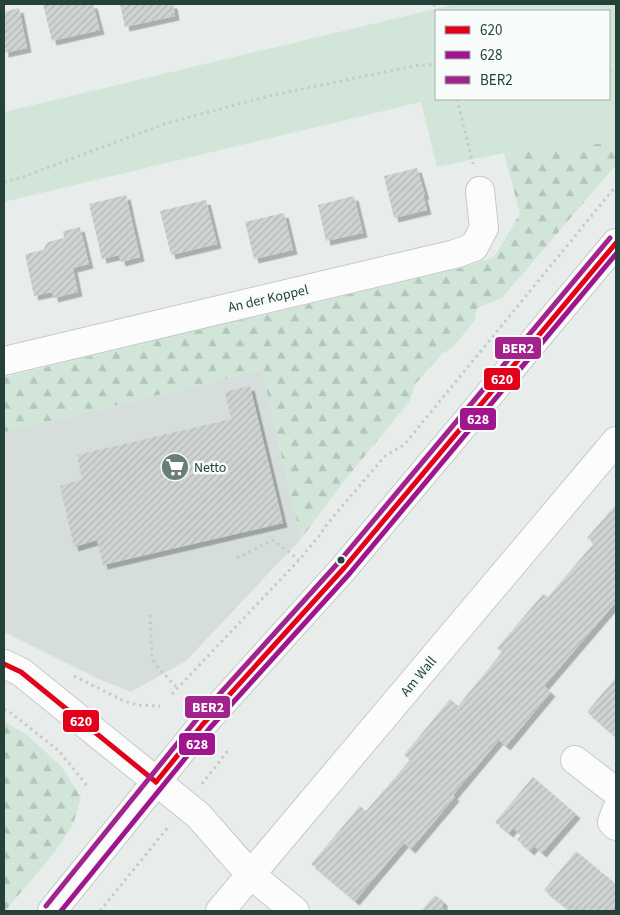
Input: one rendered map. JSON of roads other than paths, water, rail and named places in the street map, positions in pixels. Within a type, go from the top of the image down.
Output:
[{"type":"street","name":"An der Koppel","points":[[4,361],[455,254],[474,247],[484,228],[480,191]]},
{"type":"street","points":[[52,911],[203,724],[344,568],[616,243]]},
{"type":"street","name":"Am Wall","points":[[220,911],[616,440]]},
{"type":"street","points":[[4,664],[20,672],[198,815],[250,874],[295,911]]},
{"type":"street","points":[[575,760],[616,792]]},
{"type":"street","points":[[616,811],[612,822],[616,826]]},
{"type":"place","name":"Netto","points":[[175,467]]}]
